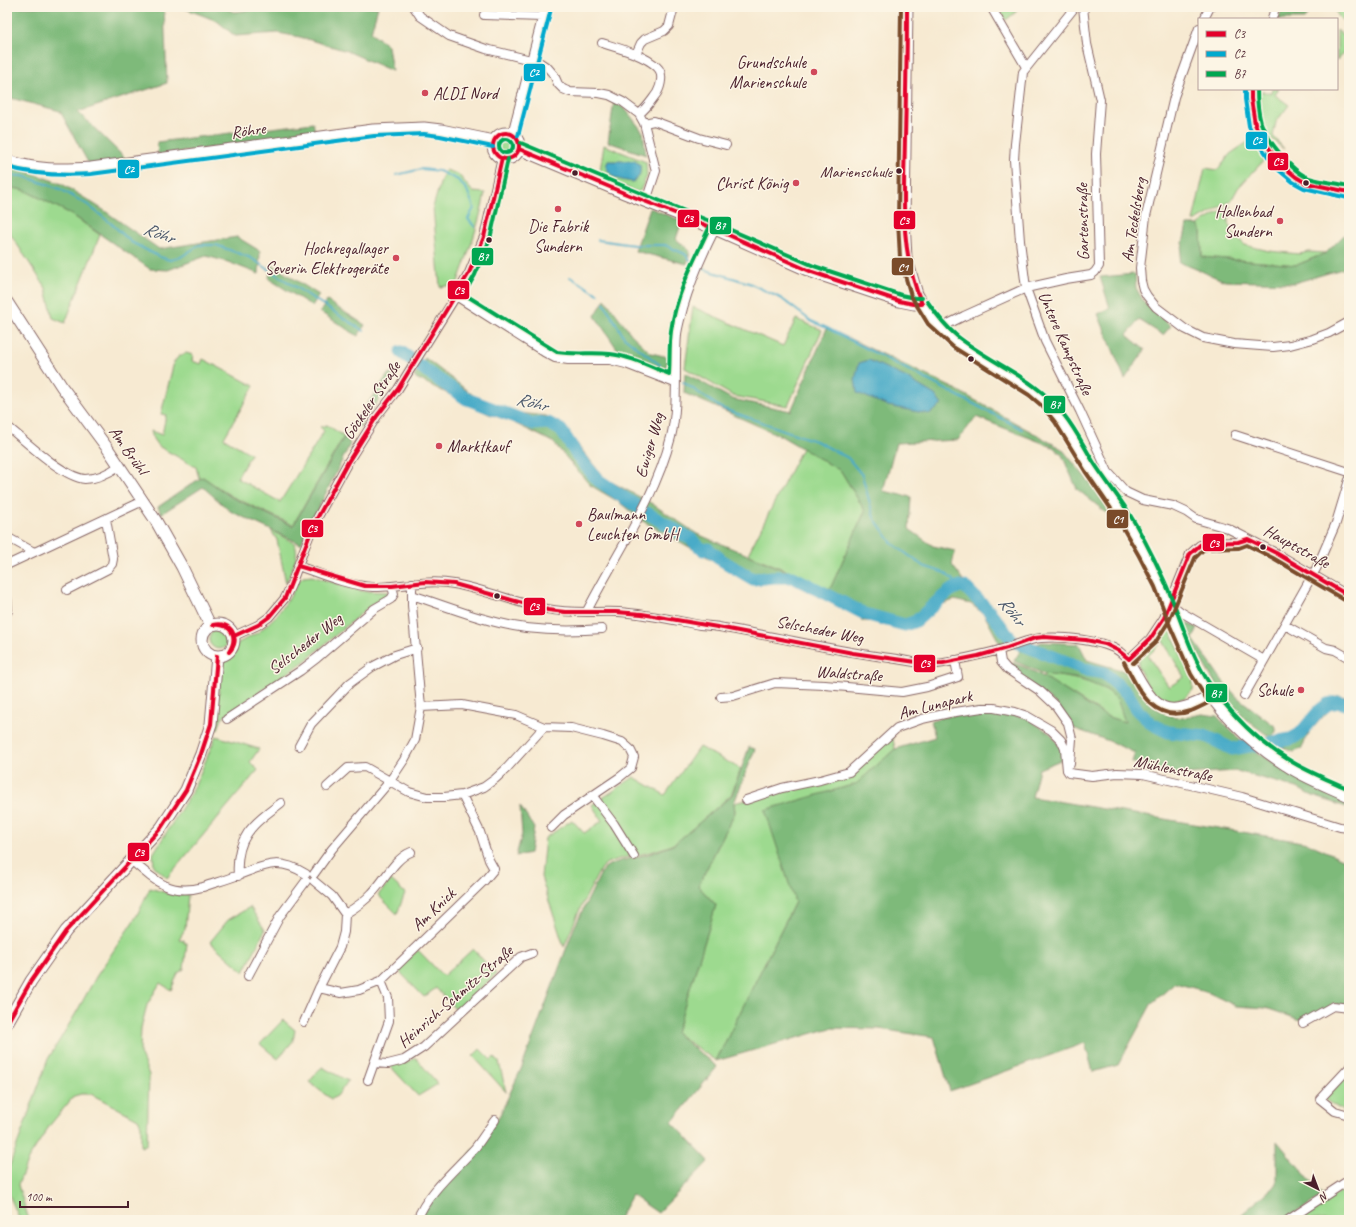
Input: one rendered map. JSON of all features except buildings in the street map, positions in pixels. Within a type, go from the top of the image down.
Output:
[{"type":"main road","points":[[907,7],[904,221],[906,257],[917,294],[922,304],[932,320],[957,343],[1033,390],[1046,402],[1060,419],[1090,468],[1121,513],[1144,553],[1160,585],[1196,672],[1211,695],[1235,724],[1286,766],[1349,796]]},
{"type":"main road","name":"Röhre","points":[[7,160],[39,168],[64,170],[91,168],[373,130],[424,128],[442,130],[494,141]]},
{"type":"main road","points":[[502,133],[512,134],[519,142],[519,149],[514,156],[502,158],[494,152],[494,141],[498,135],[502,133]]},
{"type":"main road","points":[[519,149],[715,229],[812,272],[899,301],[922,304]]},
{"type":"main road","name":"Am Brühl","points":[[7,302],[62,387],[119,466],[164,534],[210,625]]},
{"type":"main road","points":[[217,623],[230,628],[234,636],[234,642],[231,649],[227,653],[217,656],[207,652],[202,644],[204,632],[210,625],[217,623]]},
{"type":"main road","points":[[7,1023],[31,981],[66,931],[161,828],[186,790],[201,754],[211,724],[217,656]]},
{"type":"street","points":[[414,7],[420,16],[449,36],[486,49],[538,62],[548,68],[563,90],[570,92],[595,92],[609,95],[623,102],[639,114],[644,123],[656,171],[646,201]]},
{"type":"street","points":[[512,134],[546,7]]},
{"type":"street","points":[[636,54],[641,43],[645,39],[664,31],[669,26],[674,7]]},
{"type":"street","points":[[991,7],[1026,67]]},
{"type":"street","name":"Untere Kampstraße","points":[[1075,7],[1023,72],[1014,144],[1014,160],[1022,264],[1026,288],[1045,341],[1080,411],[1108,472],[1118,484],[1135,498],[1173,506],[1196,519],[1227,528],[1248,539]]},
{"type":"street","name":"Gartenstraße","points":[[942,330],[950,323],[964,316],[1026,288],[1091,275],[1099,266],[1096,154],[1100,100],[1087,44],[1083,7]]},
{"type":"street","points":[[1204,18],[1210,7]]},
{"type":"street","points":[[1272,18],[1275,7]]},
{"type":"street","points":[[484,15],[543,17]]},
{"type":"street","name":"Am Teckelsberg","points":[[1198,31],[1174,97],[1146,216],[1140,268],[1140,281],[1143,289],[1149,300],[1185,329],[1203,338],[1234,344],[1273,347],[1290,345],[1326,335],[1349,322]]},
{"type":"street","points":[[602,43],[636,54],[658,67],[662,77],[658,90],[647,108],[639,114]]},
{"type":"street","points":[[1252,90],[1251,98],[1255,124],[1259,133],[1279,163],[1306,183],[1349,192]]},
{"type":"street","points":[[644,123],[654,121],[699,138],[726,145]]},
{"type":"street","name":"Göckeler Straße","points":[[234,636],[258,625],[269,617],[285,598],[291,586],[314,524],[348,462],[377,416],[398,389],[469,273],[484,237],[502,158]]},
{"type":"street","name":"Ewiger Weg","points":[[587,611],[646,502],[662,467],[674,424],[676,408],[675,383],[677,332],[689,287],[715,229]]},
{"type":"street","points":[[456,296],[555,358],[568,360],[610,360],[626,364],[675,383]]},
{"type":"street","points":[[7,426],[56,466],[74,476],[86,479],[94,478],[108,474],[119,466]]},
{"type":"street","points":[[1235,435],[1349,472]]},
{"type":"street","points":[[1244,696],[1317,567],[1336,523],[1349,480]]},
{"type":"street","points":[[7,564],[143,501]]},
{"type":"street","points":[[67,590],[108,569],[112,564],[113,559],[106,519]]},
{"type":"street","points":[[7,537],[34,552]]},
{"type":"street","name":"Hauptstraße","points":[[1129,659],[1150,639],[1157,630],[1164,618],[1190,554],[1200,545],[1218,542],[1238,542],[1248,539],[1276,552],[1349,596]]},
{"type":"street","name":"Selscheder Weg","points":[[298,566],[365,586],[392,586],[412,583],[437,582],[454,584],[548,610],[565,612],[587,611],[642,614],[853,653],[930,664],[943,664],[1044,637],[1097,642],[1113,647],[1129,659],[1148,693],[1156,702],[1162,705],[1178,708],[1189,706],[1211,695]]},
{"type":"street","points":[[248,976],[280,916],[336,844],[390,781],[415,740],[421,707],[417,648],[412,605],[412,583]]},
{"type":"street","name":"Selscheder Weg","points":[[227,719],[300,671],[374,609],[391,599],[394,594],[392,586]]},
{"type":"street","points":[[412,594],[476,616],[526,628],[577,631],[602,629]]},
{"type":"street","points":[[7,596],[8,611]]},
{"type":"street","points":[[1170,603],[1181,612],[1264,660]]},
{"type":"street","points":[[1285,625],[1326,648],[1335,650],[1349,658]]},
{"type":"street","points":[[299,746],[311,724],[350,683],[372,667],[417,648]]},
{"type":"street","points":[[999,650],[1001,662],[1007,669],[1040,691],[1056,706],[1068,723],[1072,739],[1069,773]]},
{"type":"street","name":"Waldstraße","points":[[721,697],[733,696],[774,683],[825,685],[902,692],[927,687],[958,677],[955,660]]},
{"type":"street","points":[[421,707],[462,705],[516,715],[544,727],[571,728],[603,736],[622,742],[630,748],[634,757],[631,768],[564,815],[551,828]]},
{"type":"street","name":"Am Lunapark","points":[[746,800],[782,788],[849,772],[897,728],[922,719],[982,708],[1015,712],[1027,716],[1051,730],[1061,740],[1065,749],[1067,770],[1069,773]]},
{"type":"street","points":[[327,787],[348,768],[365,767],[409,792],[427,797],[462,795],[484,787],[495,779],[544,727]]},
{"type":"street","name":"Mühlenstraße","points":[[1069,773],[1092,776],[1117,773],[1143,774],[1242,797],[1340,827],[1349,828]]},
{"type":"street","name":"Am Knick","points":[[319,988],[341,993],[359,990],[381,981],[484,882],[494,869],[489,860],[480,832],[462,795]]},
{"type":"street","points":[[592,795],[614,824],[634,856]]},
{"type":"street","points":[[238,876],[237,857],[245,836],[257,822],[281,803]]},
{"type":"street","points":[[345,914],[356,907],[372,893],[403,856],[411,852]]},
{"type":"street","points":[[132,861],[158,882],[179,890],[196,888],[238,876],[270,864],[288,866],[295,868],[310,878],[332,896],[345,914],[344,932],[340,947],[304,1022]]},
{"type":"street","name":"Heinrich-Schmitz-Straße","points":[[374,1063],[388,1064],[404,1060],[424,1047],[521,957],[532,953]]},
{"type":"street","name":"Heinrich-Schmitz-Straße","points":[[368,1080],[389,1020],[388,998],[381,981]]},
{"type":"street","points":[[1303,1023],[1333,1006],[1349,1008]]},
{"type":"street","points":[[1349,1068],[1320,1099],[1335,1111],[1349,1114]]},
{"type":"street","points":[[416,1220],[420,1211],[444,1181],[475,1148],[495,1120]]},
{"type":"street","points":[[1288,1220],[1349,1180]]},
{"type":"green space","points":[[7,7],[164,7],[167,83],[78,112],[126,159],[91,168],[60,111],[7,97]]},
{"type":"green space","points":[[181,7],[222,7],[234,12],[275,7],[378,7],[371,32],[388,46],[392,71],[347,51],[300,37],[278,33],[235,36],[217,21]]},
{"type":"green space","points":[[998,7],[1018,7],[1016,12],[1006,20]]},
{"type":"green space","points":[[1282,7],[1316,7],[1305,18],[1279,18]]},
{"type":"green space","points":[[1333,7],[1349,7],[1349,28],[1339,17]]},
{"type":"green space","points":[[1338,31],[1349,40],[1349,48],[1338,60]]},
{"type":"green space","points":[[1272,90],[1278,90],[1275,95],[1289,105],[1276,122],[1273,136],[1284,149],[1265,132],[1259,115],[1258,91],[1271,93]]},
{"type":"green space","points":[[614,101],[626,110],[643,132],[646,155],[608,142]]},
{"type":"green space","points":[[313,123],[316,134],[158,155],[157,142]]},
{"type":"green space","points":[[1255,137],[1267,157],[1238,188],[1231,201],[1196,221],[1193,221],[1205,168],[1218,170],[1230,154]]},
{"type":"green space","points":[[507,138],[513,140],[515,146],[513,152],[507,154],[501,152],[499,146],[501,140]]},
{"type":"green space","points":[[604,145],[646,162],[647,176],[639,193],[599,177]]},
{"type":"green space","points":[[7,167],[23,170],[62,184],[102,209],[159,249],[237,237],[260,251],[259,274],[228,262],[206,256],[168,270],[150,269],[71,214],[24,190],[7,187]]},
{"type":"green space","points":[[446,170],[458,174],[473,192],[485,193],[476,228],[457,284],[440,287],[433,207],[442,177]]},
{"type":"green space","points":[[7,187],[24,190],[71,214],[100,235],[65,323],[53,318],[46,288],[7,229]]},
{"type":"green space","points":[[1230,206],[1228,223],[1233,234],[1245,245],[1269,251],[1299,254],[1309,252],[1326,253],[1297,265],[1202,257],[1201,229],[1198,225]]},
{"type":"green space","points":[[650,208],[682,221],[676,239],[690,251],[687,264],[635,251]]},
{"type":"green space","points":[[1187,225],[1198,225],[1201,229],[1202,257],[1297,265],[1326,253],[1349,230],[1349,267],[1294,283],[1225,281],[1179,262]]},
{"type":"green space","points":[[271,264],[319,295],[312,306],[269,279]]},
{"type":"green space","points":[[1135,274],[1136,288],[1145,304],[1171,326],[1163,335],[1139,320],[1127,335],[1145,350],[1125,379],[1098,314],[1110,308],[1100,277]]},
{"type":"green space","points":[[605,299],[631,334],[651,353],[668,357],[666,368],[624,359],[595,316]]},
{"type":"green space","points":[[327,301],[365,325],[358,336],[320,312]]},
{"type":"green space","points":[[693,307],[783,346],[796,319],[822,330],[788,406],[733,396],[685,368]]},
{"type":"green space","points":[[827,328],[955,389],[1062,449],[1096,490],[1114,519],[1077,489],[1062,455],[1053,447],[976,417],[958,440],[896,443],[883,491],[911,497],[909,529],[933,546],[955,551],[952,565],[969,588],[1015,640],[1000,644],[984,614],[971,604],[954,600],[935,607],[908,622],[862,621],[861,615],[793,581],[754,583],[641,520],[619,502],[590,485],[553,442],[508,420],[489,414],[414,377],[425,358],[473,395],[501,411],[546,416],[564,427],[604,478],[651,503],[697,534],[830,589],[865,511],[841,471],[781,436],[684,393],[685,373],[732,399],[791,411]]},
{"type":"green space","points":[[186,353],[193,355],[192,361],[201,364],[203,359],[254,386],[224,438],[251,454],[237,478],[280,502],[324,431],[320,427],[327,425],[344,436],[293,525],[231,496],[203,477],[199,478],[196,467],[158,446],[153,439],[151,431],[162,435],[166,415],[161,414],[174,362],[179,356]]},
{"type":"green space","points":[[389,373],[395,377],[359,427],[354,423]]},
{"type":"green space","points":[[344,437],[350,444],[301,544],[230,511],[203,487],[161,514],[158,507],[203,477],[231,497],[293,526]]},
{"type":"green space","points":[[802,448],[841,471],[865,511],[830,589],[748,554]]},
{"type":"green space","points":[[271,530],[294,543],[296,547],[296,557],[286,583],[277,540]]},
{"type":"green space","points":[[312,576],[362,591],[387,592],[389,595],[371,605],[305,661],[222,718],[218,729],[215,730],[221,668],[224,659],[233,651],[238,643],[259,632],[277,615],[290,597],[297,582],[303,577]]},
{"type":"green space","points":[[1183,622],[1198,628],[1193,639],[1222,680],[1237,697],[1276,727],[1276,732],[1270,737],[1244,718],[1219,690],[1186,634]]},
{"type":"green space","points":[[1167,623],[1193,680],[1193,690],[1185,698],[1171,701],[1158,696],[1147,685],[1138,667],[1139,658],[1156,640]],"holes":[[[1163,641],[1184,677],[1169,687],[1148,656]]]},
{"type":"green space","points":[[219,629],[226,632],[229,639],[226,646],[219,649],[212,646],[209,639],[212,632]]},
{"type":"green space","points":[[1042,642],[1079,644],[1087,660],[1131,673],[1143,695],[1154,707],[1168,715],[1182,718],[1202,714],[1217,716],[1235,735],[1254,750],[1285,770],[1349,801],[1349,808],[1313,796],[1297,788],[1237,771],[1167,775],[1132,762],[1135,753],[1109,741],[1073,728],[1056,704],[1009,669],[1013,663],[1026,668],[1050,680],[1095,710],[1111,718],[1125,722],[1117,699],[1107,690],[1080,679],[1044,674],[1014,661],[1021,650]]},
{"type":"green space","points":[[1044,674],[1083,681],[1102,688],[1117,699],[1125,722],[1108,717],[1044,677]]},
{"type":"green space","points":[[1337,696],[1349,697],[1349,708],[1345,707],[1330,709],[1310,731],[1301,749],[1294,752],[1282,747],[1280,743],[1293,740],[1301,735],[1323,702]]},
{"type":"green space","points":[[979,710],[1027,718],[1051,734],[1061,748],[1063,759],[1039,769],[1032,797],[1308,843],[1349,862],[1349,1006],[1335,1004],[1304,1021],[1266,1008],[1236,1006],[1205,991],[1175,983],[1152,1003],[1118,1065],[1093,1072],[1085,1043],[950,1091],[934,1037],[879,1029],[831,1028],[716,1061],[795,902],[765,810],[856,784],[895,749],[935,737],[931,720]]},
{"type":"green space","points":[[892,734],[895,749],[856,784],[766,810],[795,902],[716,1061],[676,1033],[716,905],[698,886],[735,812],[734,803],[848,774]]},
{"type":"green space","points":[[216,736],[259,749],[250,762],[258,770],[167,878],[154,866],[153,854],[194,788]]},
{"type":"green space","points":[[699,747],[741,769],[731,795],[677,842],[651,852],[607,863],[601,868],[580,909],[564,947],[541,877],[545,838],[572,820],[584,833],[602,821],[592,805],[634,777],[665,795]]},
{"type":"green space","points":[[749,747],[755,749],[734,803],[735,812],[698,886],[716,905],[676,1033],[717,1067],[672,1122],[709,1161],[658,1213],[632,1195],[618,1220],[419,1220],[423,1212],[498,1119],[522,1067],[574,928],[603,869],[620,861],[652,853],[673,845],[732,795]]},
{"type":"green space","points":[[520,806],[534,828],[530,853],[516,856],[522,834]]},
{"type":"green space","points":[[391,880],[405,893],[397,914],[378,895]]},
{"type":"green space","points":[[150,888],[170,894],[188,894],[185,929],[179,939],[184,940],[184,943],[187,943],[184,969],[178,973],[171,990],[160,983],[147,1005],[141,1028],[140,1053],[149,1075],[147,1144],[141,1147],[141,1125],[138,1119],[91,1094],[74,1096],[50,1125],[28,1159],[18,1185],[29,1220],[20,1220],[7,1190],[7,1173],[48,1059],[96,977],[136,917]]},
{"type":"green space","points":[[250,907],[265,930],[244,972],[210,942],[228,920]]},
{"type":"green space","points":[[473,949],[496,974],[457,1011],[436,988],[424,997],[397,969],[418,950],[443,976]]},
{"type":"green space","points":[[283,1020],[295,1030],[293,1041],[278,1059],[260,1044]]},
{"type":"green space","points":[[480,1049],[491,1060],[494,1057],[499,1062],[506,1092],[473,1056]]},
{"type":"green space","points":[[416,1058],[438,1084],[418,1096],[390,1066],[405,1063]]},
{"type":"green space","points":[[322,1067],[348,1081],[337,1096],[331,1099],[309,1082]]},
{"type":"green space","points":[[1349,1071],[1349,1113],[1324,1099]]},
{"type":"green space","points":[[1277,1141],[1323,1196],[1284,1220],[1235,1220],[1277,1184]]},
{"type":"green space","points":[[1349,1185],[1349,1220],[1295,1220],[1321,1205]]},
{"type":"water","points":[[608,161],[635,161],[640,165],[640,175],[633,182],[616,178],[610,174],[606,166]]},
{"type":"water","points":[[869,360],[905,377],[935,395],[942,405],[929,414],[888,406],[857,393],[855,379],[859,363]]},
{"type":"waterway","points":[[396,175],[422,169],[439,171],[458,180],[467,190],[474,208],[468,219],[475,227]]},
{"type":"waterway","name":"Röhr","points":[[7,175],[23,176],[60,189],[88,205],[131,242],[160,257],[170,260],[181,257],[199,245],[216,245],[251,258],[364,331]]},
{"type":"waterway","points":[[598,240],[634,245],[665,245],[685,254],[695,265]]},
{"type":"waterway","points":[[700,268],[749,283],[782,299],[811,321],[1022,429]]},
{"type":"waterway","points":[[570,277],[598,294]]},
{"type":"waterway","points":[[604,303],[624,337],[660,365]]},
{"type":"waterway","name":"Röhr","points":[[401,352],[467,399],[534,424],[548,423],[561,430],[578,456],[598,480],[638,507]]},
{"type":"waterway","points":[[683,382],[721,408],[818,442],[848,458],[862,475],[874,518],[892,543],[923,566],[945,573],[960,586]]},
{"type":"waterway","name":"Röhr","points":[[647,513],[691,539],[703,550],[708,549],[723,561],[753,579],[793,577],[865,614],[905,625],[916,621],[950,591],[960,586],[965,587],[990,612],[1013,641],[1087,670],[1104,673],[1128,694],[1138,711],[1152,724],[1168,732],[1206,736],[1232,749],[1291,739],[1300,734],[1319,711],[1328,704],[1339,702],[1349,705]]},
{"type":"transit line","name":"C1","points":[[901,7],[898,221],[900,258],[911,296],[928,324],[953,347],[1029,395],[1042,406],[1055,422],[1085,471],[1116,516],[1139,556],[1155,587],[1191,674],[1206,698]]},
{"type":"transit line","name":"C3","points":[[519,149],[715,229],[812,272],[899,301],[922,304],[910,264],[904,222],[907,7]]},
{"type":"transit line","name":"C2","points":[[518,136],[551,9]]},
{"type":"transit line","name":"C2","points":[[1245,90],[1249,126],[1275,167],[1293,182],[1304,188],[1348,198]]},
{"type":"transit line","name":"C3","points":[[1251,90],[1255,124],[1259,133],[1279,163],[1306,183],[1349,192]]},
{"type":"transit line","name":"B7","points":[[1257,90],[1261,123],[1281,155],[1302,175],[1319,181],[1349,186]]},
{"type":"transit line","name":"C3","points":[[506,133],[515,137],[519,146],[515,155],[506,159],[497,155],[493,146],[497,137],[506,133]]},
{"type":"transit line","name":"C2","points":[[7,167],[28,172],[49,174],[91,174],[374,136],[424,134],[493,147]]},
{"type":"transit line","name":"B7","points":[[503,139],[509,139],[513,143],[513,146],[513,149],[509,153],[503,153],[499,149],[499,143],[503,139]]},
{"type":"transit line","name":"C2","points":[[506,139],[511,141],[513,146],[511,151],[506,153],[501,151],[499,146],[501,141],[506,139]]},
{"type":"transit line","name":"B7","points":[[521,143],[814,266],[901,295],[922,298]]},
{"type":"transit line","name":"C3","points":[[234,636],[258,625],[269,617],[285,598],[314,524],[348,462],[377,416],[398,389],[469,273],[484,237],[502,158]]},
{"type":"transit line","name":"B7","points":[[508,159],[490,239],[475,275],[464,294],[557,352],[603,353],[618,355],[633,359],[669,374],[670,336],[673,317],[686,277],[710,226]]},
{"type":"transit line","name":"B7","points":[[927,301],[941,320],[957,336],[1027,381],[1053,402],[1069,421],[1096,466],[1127,510],[1142,535],[1164,580],[1201,669],[1225,704],[1250,731],[1279,754],[1319,776],[1349,789]]},
{"type":"transit line","name":"C3","points":[[1129,659],[1150,639],[1164,618],[1190,554],[1200,545],[1207,543],[1238,542],[1248,539],[1276,553],[1349,596]]},
{"type":"transit line","name":"C1","points":[[1133,663],[1155,643],[1169,621],[1195,558],[1203,550],[1239,548],[1247,545],[1273,558],[1346,601]]},
{"type":"transit line","name":"C3","points":[[298,566],[365,586],[392,586],[425,582],[454,584],[548,610],[565,612],[616,612],[642,614],[853,653],[930,664],[978,656],[1035,638],[1044,637],[1086,640],[1105,644],[1119,651],[1129,659]]},
{"type":"transit line","name":"C3","points":[[213,625],[225,625],[233,632],[235,642],[229,652]]},
{"type":"transit line","name":"C3","points":[[213,625],[224,626],[229,628],[232,632],[233,641],[229,652]]},
{"type":"transit line","name":"C3","points":[[7,1023],[31,981],[66,931],[161,828],[186,790],[201,754],[211,724],[217,656]]},
{"type":"transit line","name":"C1","points":[[1124,662],[1135,683],[1148,702],[1166,713],[1178,714],[1191,711],[1214,700]]},
{"type":"place","name":"Grundschule Marienschule","points":[[814,72]]},
{"type":"place","name":"ALDI Nord","points":[[425,93]]},
{"type":"place","name":"Marienschule","points":[[899,171]]},
{"type":"place","name":"Christ König","points":[[796,183]]},
{"type":"place","name":"Die Fabrik Sundern","points":[[558,209]]},
{"type":"place","name":"Hallenbad Sundern","points":[[1280,221]]},
{"type":"place","name":"Hochregallager Severin Elektrogeräte","points":[[396,258]]},
{"type":"place","name":"Marktkauf","points":[[439,446]]},
{"type":"place","name":"Baulmann Leuchten GmbH","points":[[579,524]]},
{"type":"place","name":"Schule","points":[[1301,690]]}]
